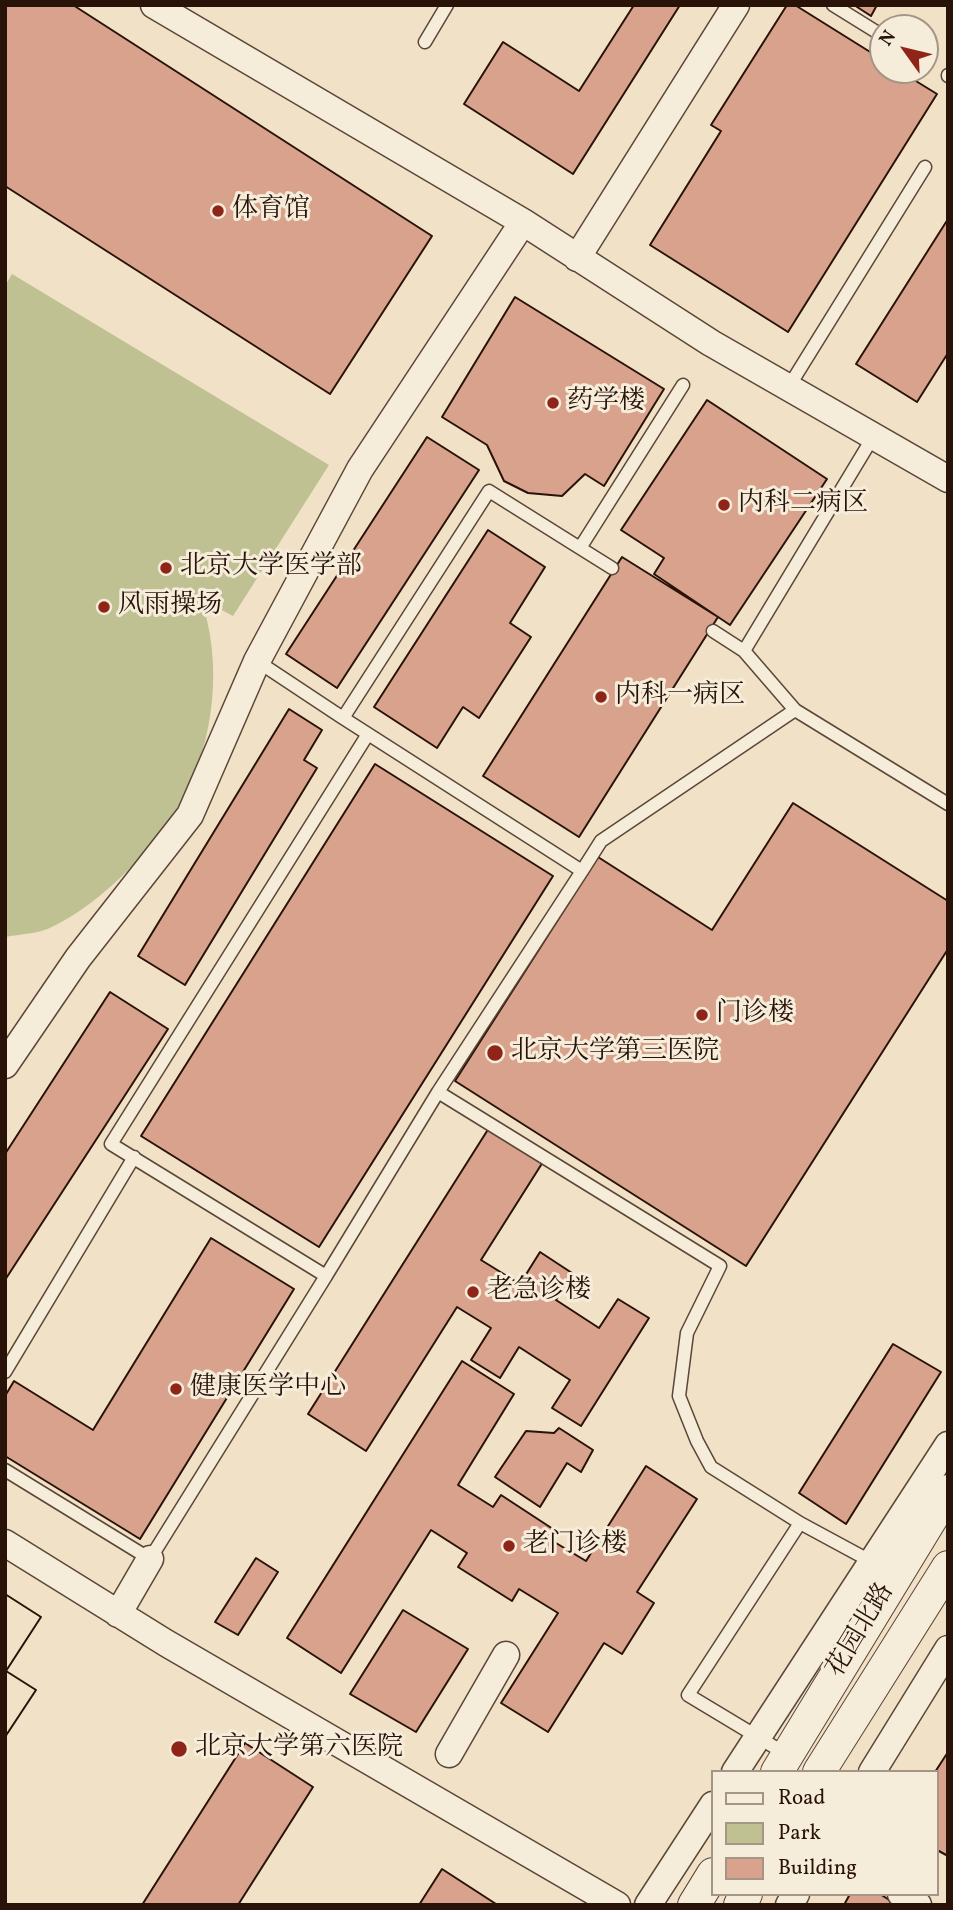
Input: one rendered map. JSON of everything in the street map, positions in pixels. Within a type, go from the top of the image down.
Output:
[{"type":"street","points":[[154,5],[523,222],[710,342],[948,479]]},
{"type":"street","points":[[577,258],[736,5]]},
{"type":"street","points":[[5,1065],[78,958],[190,816],[257,661],[360,468],[523,222]]},
{"type":"street","points":[[736,1770],[884,1569],[948,1445]]},
{"type":"street","name":"花园北路","points":[[782,1763],[884,1569],[948,1491]]},
{"type":"street","points":[[5,1543],[118,1614],[617,1905]]},
{"type":"street","points":[[118,1614],[150,1559]]},
{"type":"street","name":"花园北路","points":[[820,1770],[948,1567]]},
{"type":"street","points":[[873,1770],[948,1649]]},
{"type":"street","points":[[449,1754],[506,1655]]},
{"type":"street","points":[[649,1905],[712,1807]]},
{"type":"street","points":[[694,1905],[712,1876]]},
{"type":"lane","points":[[425,42],[447,5]]},
{"type":"lane","points":[[833,5],[869,27]]},
{"type":"lane","points":[[788,388],[925,167]]},
{"type":"lane","points":[[580,548],[683,385]]},
{"type":"lane","points":[[744,651],[873,437]]},
{"type":"lane","points":[[343,718],[489,491],[612,568]]},
{"type":"lane","points":[[713,631],[744,651],[795,710],[948,804]]},
{"type":"lane","points":[[257,661],[582,872]]},
{"type":"lane","points":[[5,1470],[150,1559],[438,1092],[601,841],[795,710]]},
{"type":"lane","points":[[326,1276],[111,1144],[368,734]]},
{"type":"lane","points":[[438,1092],[720,1266],[687,1333],[679,1396],[711,1467],[800,1523],[884,1569]]},
{"type":"lane","points":[[5,1372],[134,1157]]},
{"type":"lane","points":[[782,1763],[758,1737],[688,1695],[800,1523]]},
{"type":"green space","name":"风雨操场","points":[[12,274],[329,465],[233,616],[201,599],[212,649],[212,700],[203,750],[179,808],[130,869],[85,907],[47,929],[5,937],[5,286]]},
{"type":"building","name":"体育馆","points":[[5,5],[73,5],[432,236],[330,394],[5,186]]},
{"type":"building","points":[[634,5],[680,5],[573,174],[464,104],[503,42],[579,91]]},
{"type":"building","points":[[787,5],[795,5],[869,51],[869,84],[921,84],[937,94],[788,332],[650,245],[721,131],[711,125]]},
{"type":"building","points":[[854,5],[877,5],[869,15]]},
{"type":"building","points":[[948,219],[948,353],[917,402],[856,364]]},
{"type":"building","name":"药学楼","points":[[515,297],[664,389],[604,486],[585,474],[562,496],[528,493],[504,481],[487,445],[442,417]]},
{"type":"building","name":"内科二病区","points":[[707,400],[827,479],[730,625],[654,574],[664,558],[621,530]]},
{"type":"building","points":[[427,437],[479,470],[337,688],[286,654]]},
{"type":"building","points":[[488,530],[545,567],[510,623],[531,637],[479,718],[463,707],[437,748],[374,707]]},
{"type":"building","name":"内科一病区","points":[[622,557],[718,617],[579,837],[483,776]]},
{"type":"building","points":[[289,709],[322,730],[304,760],[317,768],[185,985],[138,956]]},
{"type":"building","points":[[375,764],[553,876],[319,1247],[141,1136]]},
{"type":"building","name":"门诊楼","points":[[793,803],[948,901],[948,949],[746,1266],[455,1081],[598,857],[712,930]]},
{"type":"building","points":[[110,992],[168,1029],[5,1280],[5,1154]]},
{"type":"building","name":"老急诊楼","points":[[494,1120],[548,1154],[481,1260],[520,1284],[540,1252],[572,1273],[556,1300],[599,1328],[618,1299],[649,1318],[581,1426],[552,1408],[570,1380],[519,1347],[500,1378],[471,1360],[491,1328],[457,1307],[366,1451],[308,1414]]},
{"type":"building","name":"健康医学中心","points":[[211,1238],[294,1289],[140,1539],[5,1456],[5,1396],[14,1381],[93,1430]]},
{"type":"building","points":[[893,1344],[941,1372],[846,1524],[799,1493]]},
{"type":"building","name":"老门诊楼","points":[[462,1361],[514,1394],[458,1485],[493,1507],[501,1495],[556,1531],[551,1540],[586,1561],[646,1466],[697,1499],[637,1592],[654,1603],[622,1654],[604,1643],[548,1732],[501,1703],[558,1613],[519,1589],[512,1601],[458,1567],[467,1553],[431,1530],[341,1673],[287,1638]]},
{"type":"building","points":[[559,1428],[593,1450],[581,1472],[567,1463],[540,1507],[495,1477],[526,1431],[554,1433]]},
{"type":"building","points":[[256,1558],[278,1572],[238,1635],[215,1622]]},
{"type":"building","points":[[5,1594],[41,1617],[6,1671],[36,1690],[5,1737]]},
{"type":"building","points":[[5,1594],[41,1617],[6,1671],[36,1690],[5,1737]]},
{"type":"building","points":[[403,1610],[468,1649],[416,1732],[350,1694]]},
{"type":"building","points":[[245,1743],[313,1787],[238,1905],[142,1905]]},
{"type":"building","points":[[948,1752],[948,1856],[939,1851],[939,1770],[936,1770]]},
{"type":"building","points":[[442,1869],[496,1904],[419,1905]]},
{"type":"building","points":[[849,1896],[883,1896],[897,1905],[844,1905]]},
{"type":"place","name":"体育馆","points":[[218,211]]},
{"type":"place","name":"药学楼","points":[[553,403]]},
{"type":"place","name":"内科二病区","points":[[724,505]]},
{"type":"place","name":"北京大学医学部","points":[[166,568]]},
{"type":"place","name":"风雨操场","points":[[104,607]]},
{"type":"place","name":"内科一病区","points":[[601,697]]},
{"type":"place","name":"门诊楼","points":[[702,1015]]},
{"type":"place","name":"北京大学第三医院","points":[[495,1053]]},
{"type":"place","name":"老急诊楼","points":[[473,1292]]},
{"type":"place","name":"健康医学中心","points":[[176,1389]]},
{"type":"place","name":"老门诊楼","points":[[509,1546]]},
{"type":"place","name":"北京大学第六医院","points":[[179,1749]]}]
